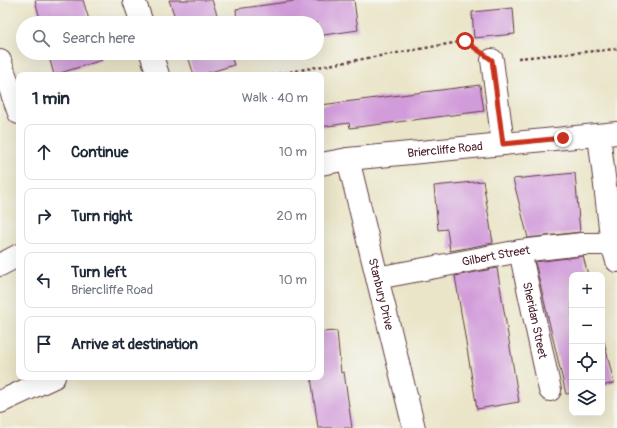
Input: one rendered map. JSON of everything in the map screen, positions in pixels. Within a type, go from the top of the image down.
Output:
[{"type":"street","points":[[134,0],[140,16]]},
{"type":"street","points":[[154,60],[157,72]]},
{"type":"street","points":[[492,60],[503,144]]},
{"type":"street","points":[[0,61],[16,105]]},
{"type":"street","points":[[608,134],[615,250]]},
{"type":"street","name":"Briercliffe Road","points":[[324,163],[348,159],[608,134]]},
{"type":"street","name":"Stanbury Drive","points":[[348,159],[414,428]]},
{"type":"street","name":"Gilbert Street","points":[[377,278],[520,251],[582,244],[615,250]]},
{"type":"street","name":"Sheridan Street","points":[[520,251],[550,390]]},
{"type":"street","points":[[0,265],[16,257]]},
{"type":"street","points":[[0,402],[48,380]]},
{"type":"path","points":[[289,72],[465,41],[492,60],[617,48]]},
{"type":"building","points":[[35,0],[83,0],[88,16],[39,16]]},
{"type":"building","points":[[169,0],[212,0],[218,16],[175,16]]},
{"type":"building","points":[[302,0],[354,0],[358,30],[324,35],[324,16],[236,16],[236,9]]},
{"type":"building","points":[[513,8],[515,34],[474,38],[472,12]]},
{"type":"building","points":[[50,60],[102,60],[64,72],[53,72]]},
{"type":"building","points":[[189,60],[232,60],[234,65],[211,72],[193,72]]},
{"type":"building","points":[[480,85],[484,111],[350,128],[349,123],[324,127],[324,105]]},
{"type":"building","points":[[575,173],[580,232],[528,238],[513,179]]},
{"type":"building","points":[[483,181],[493,243],[450,251],[447,229],[438,230],[434,186]]},
{"type":"building","points":[[583,256],[587,272],[569,272],[569,394],[566,394],[535,262]]},
{"type":"building","points":[[497,268],[519,402],[477,409],[455,276]]},
{"type":"building","points":[[337,331],[341,373],[344,372],[352,428],[318,428],[311,380],[324,380],[324,332]]},
{"type":"building","points":[[605,346],[614,383],[605,385]]},
{"type":"route","points":[[465,41],[492,60],[503,144],[563,138]]}]
